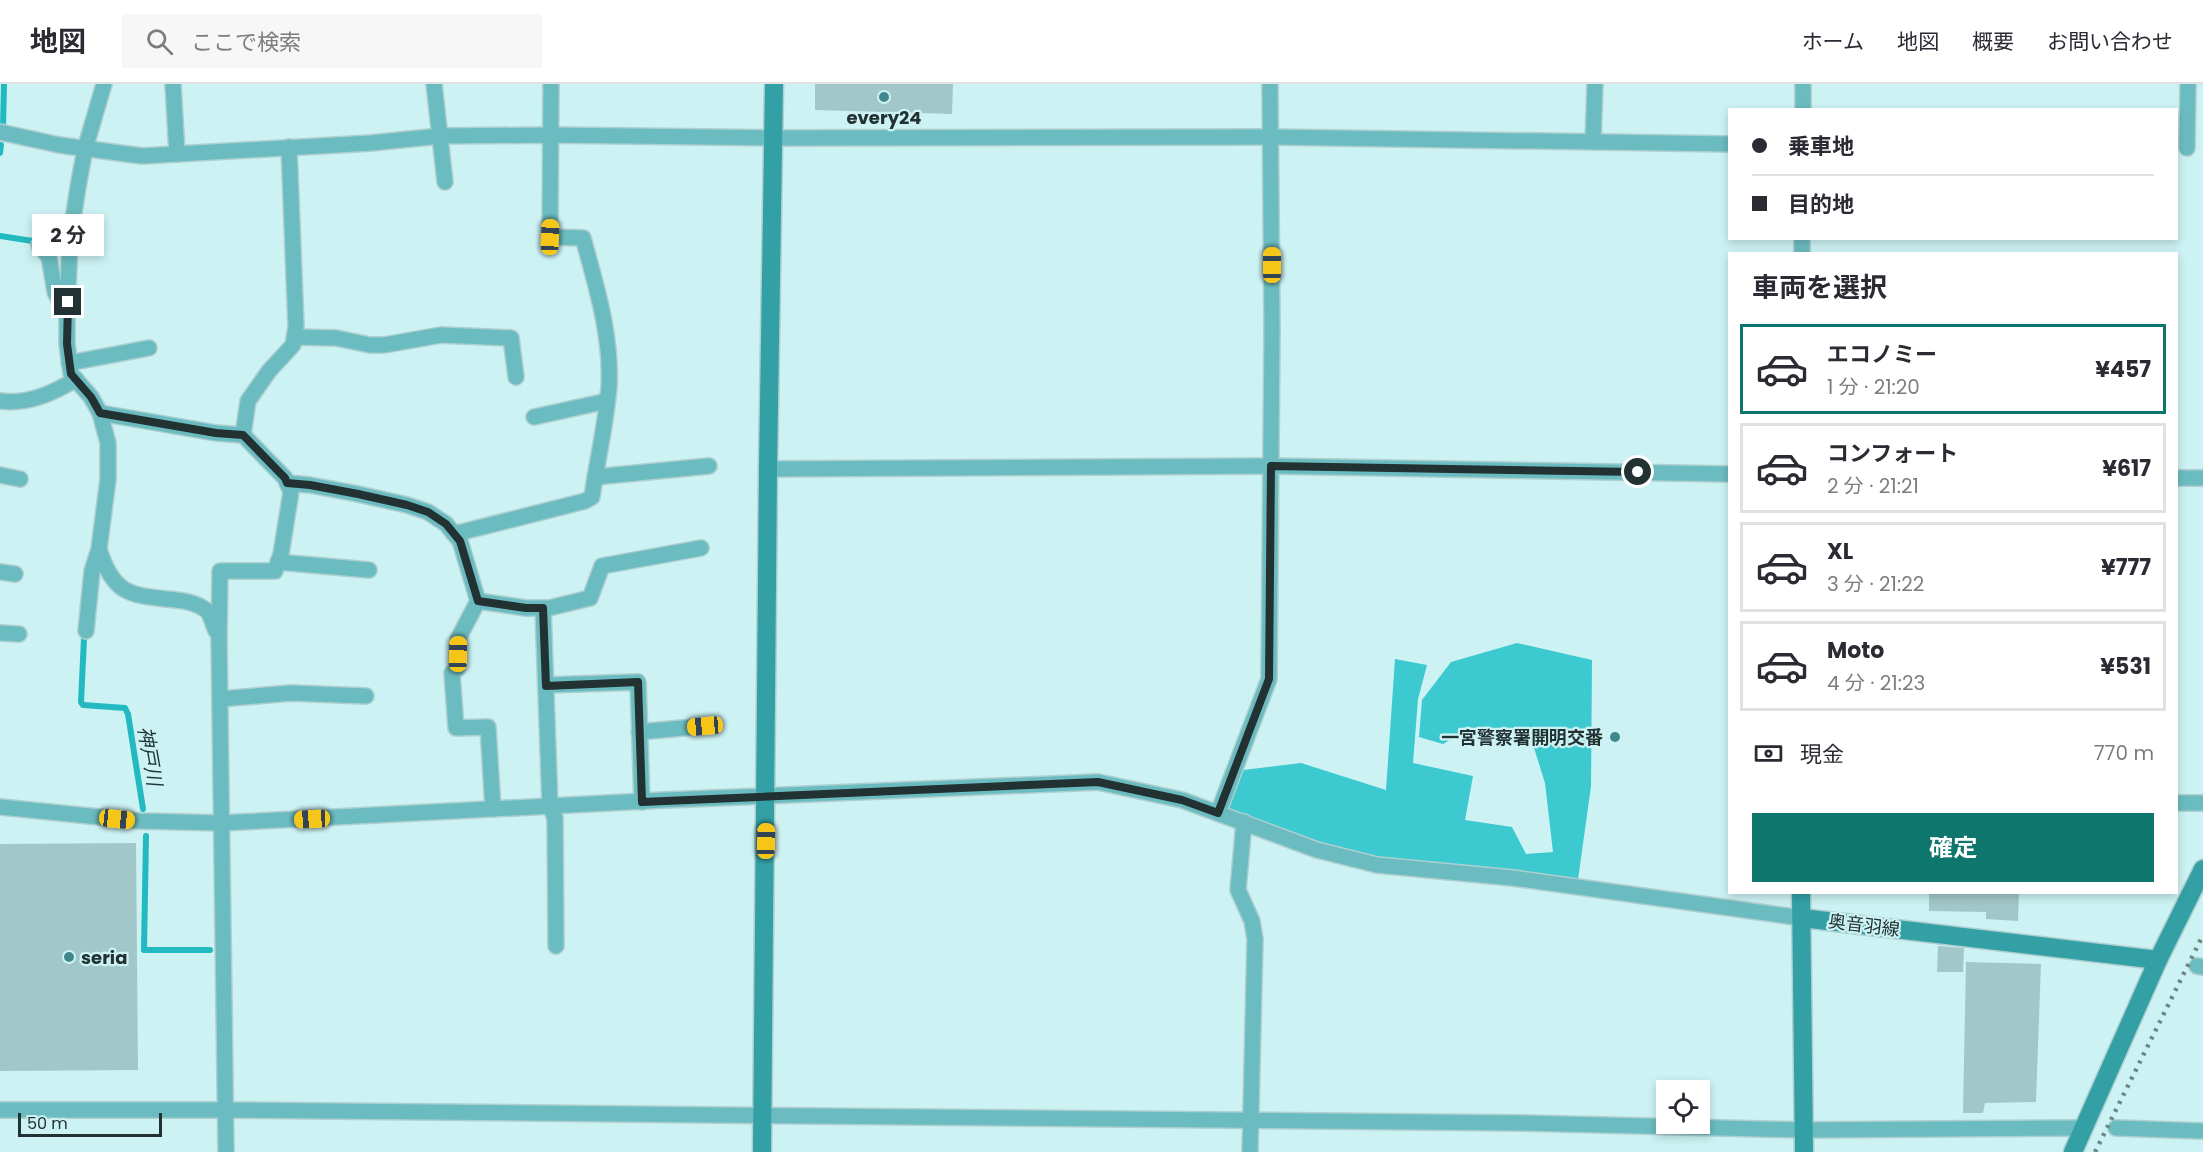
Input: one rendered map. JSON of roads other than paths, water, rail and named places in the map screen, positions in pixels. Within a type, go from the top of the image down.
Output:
[{"type":"street","points":[[86,631],[92,571],[99,549],[108,480],[108,443],[100,413],[91,397],[71,374],[67,344],[67,317],[70,239],[85,149],[104,84]]},
{"type":"street","points":[[173,84],[177,154]]},
{"type":"street","points":[[434,84],[445,182]]},
{"type":"street","points":[[454,534],[585,501],[592,497],[607,401],[608,352],[603,317],[583,238],[550,237],[551,84]]},
{"type":"street","points":[[762,1152],[774,84]]},
{"type":"street","points":[[1218,813],[1269,679],[1270,84]]},
{"type":"street","points":[[1593,142],[1595,84]]},
{"type":"street","points":[[1803,84],[1803,108]]},
{"type":"street","points":[[2188,84],[2182,147],[2203,148]]},
{"type":"street","points":[[0,132],[85,149],[142,156],[371,143],[440,136],[551,135],[774,138],[1271,137],[1728,144]]},
{"type":"street","points":[[243,435],[248,401],[269,371],[293,345],[295,337],[289,147]]},
{"type":"street","points":[[39,246],[48,257],[55,292],[67,317]]},
{"type":"street","points":[[295,337],[336,338],[370,345],[384,345],[441,335],[511,338],[516,377]]},
{"type":"street","points":[[69,363],[149,348]]},
{"type":"street","points":[[0,401],[30,400],[63,387],[76,379]]},
{"type":"street","points":[[534,417],[607,401]]},
{"type":"street","points":[[100,413],[216,433],[243,435],[285,478],[291,492],[275,571],[220,571],[225,1152]]},
{"type":"street","points":[[595,477],[709,466]]},
{"type":"street","points":[[768,469],[1271,466],[1728,474]]},
{"type":"street","points":[[0,476],[20,479]]},
{"type":"street","points":[[2178,478],[2203,478]]},
{"type":"street","points":[[287,483],[310,485],[407,505],[428,512],[446,524],[460,541],[478,601],[458,639],[457,669],[452,673],[456,728],[488,727],[493,809]]},
{"type":"street","points":[[478,601],[526,608],[543,608],[590,598],[603,566],[701,548]]},
{"type":"street","points":[[99,549],[106,569],[123,589],[134,595],[193,602],[208,611],[219,639]]},
{"type":"street","points":[[278,562],[369,570]]},
{"type":"street","points":[[543,608],[550,806],[555,818],[556,946]]},
{"type":"street","points":[[0,633],[20,634]]},
{"type":"street","points":[[546,686],[638,682],[642,802]]},
{"type":"street","points":[[220,699],[291,693],[366,696]]},
{"type":"street","points":[[639,732],[705,726]]},
{"type":"street","points":[[0,807],[140,821],[222,823],[1098,782],[1182,800],[1317,850],[1377,865],[1513,878],[1802,918],[1801,894]]},
{"type":"street","points":[[2178,803],[2203,803]]},
{"type":"street","points":[[1244,822],[1238,890],[1252,921],[1255,939],[1250,1152]]},
{"type":"street","points":[[2073,1152],[2158,960],[2203,869]]},
{"type":"street","name":"奥音羽線","points":[[1804,1152],[1802,918],[2158,960]]},
{"type":"street","points":[[0,1110],[226,1110],[1522,1123],[1804,1130],[2084,1128]]},
{"type":"street","points":[[2116,1128],[2203,1131]]},
{"type":"waterway","name":"神戸川","points":[[3,128],[4,84]]},
{"type":"waterway","name":"神戸川","points":[[0,153],[1,145]]},
{"type":"waterway","name":"神戸川","points":[[0,236],[39,242]]},
{"type":"waterway","name":"神戸川","points":[[84,639],[81,702],[83,705],[125,708],[128,714],[143,809]]},
{"type":"waterway","name":"神戸川","points":[[146,836],[144,950],[210,950]]},
{"type":"railway","points":[[2095,1152],[2203,935]]},
{"type":"place","name":"every24","points":[[884,97]]},
{"type":"place","name":"一宮警察署開明交番","points":[[1615,737]]},
{"type":"place","name":"seria","points":[[69,957]]}]
